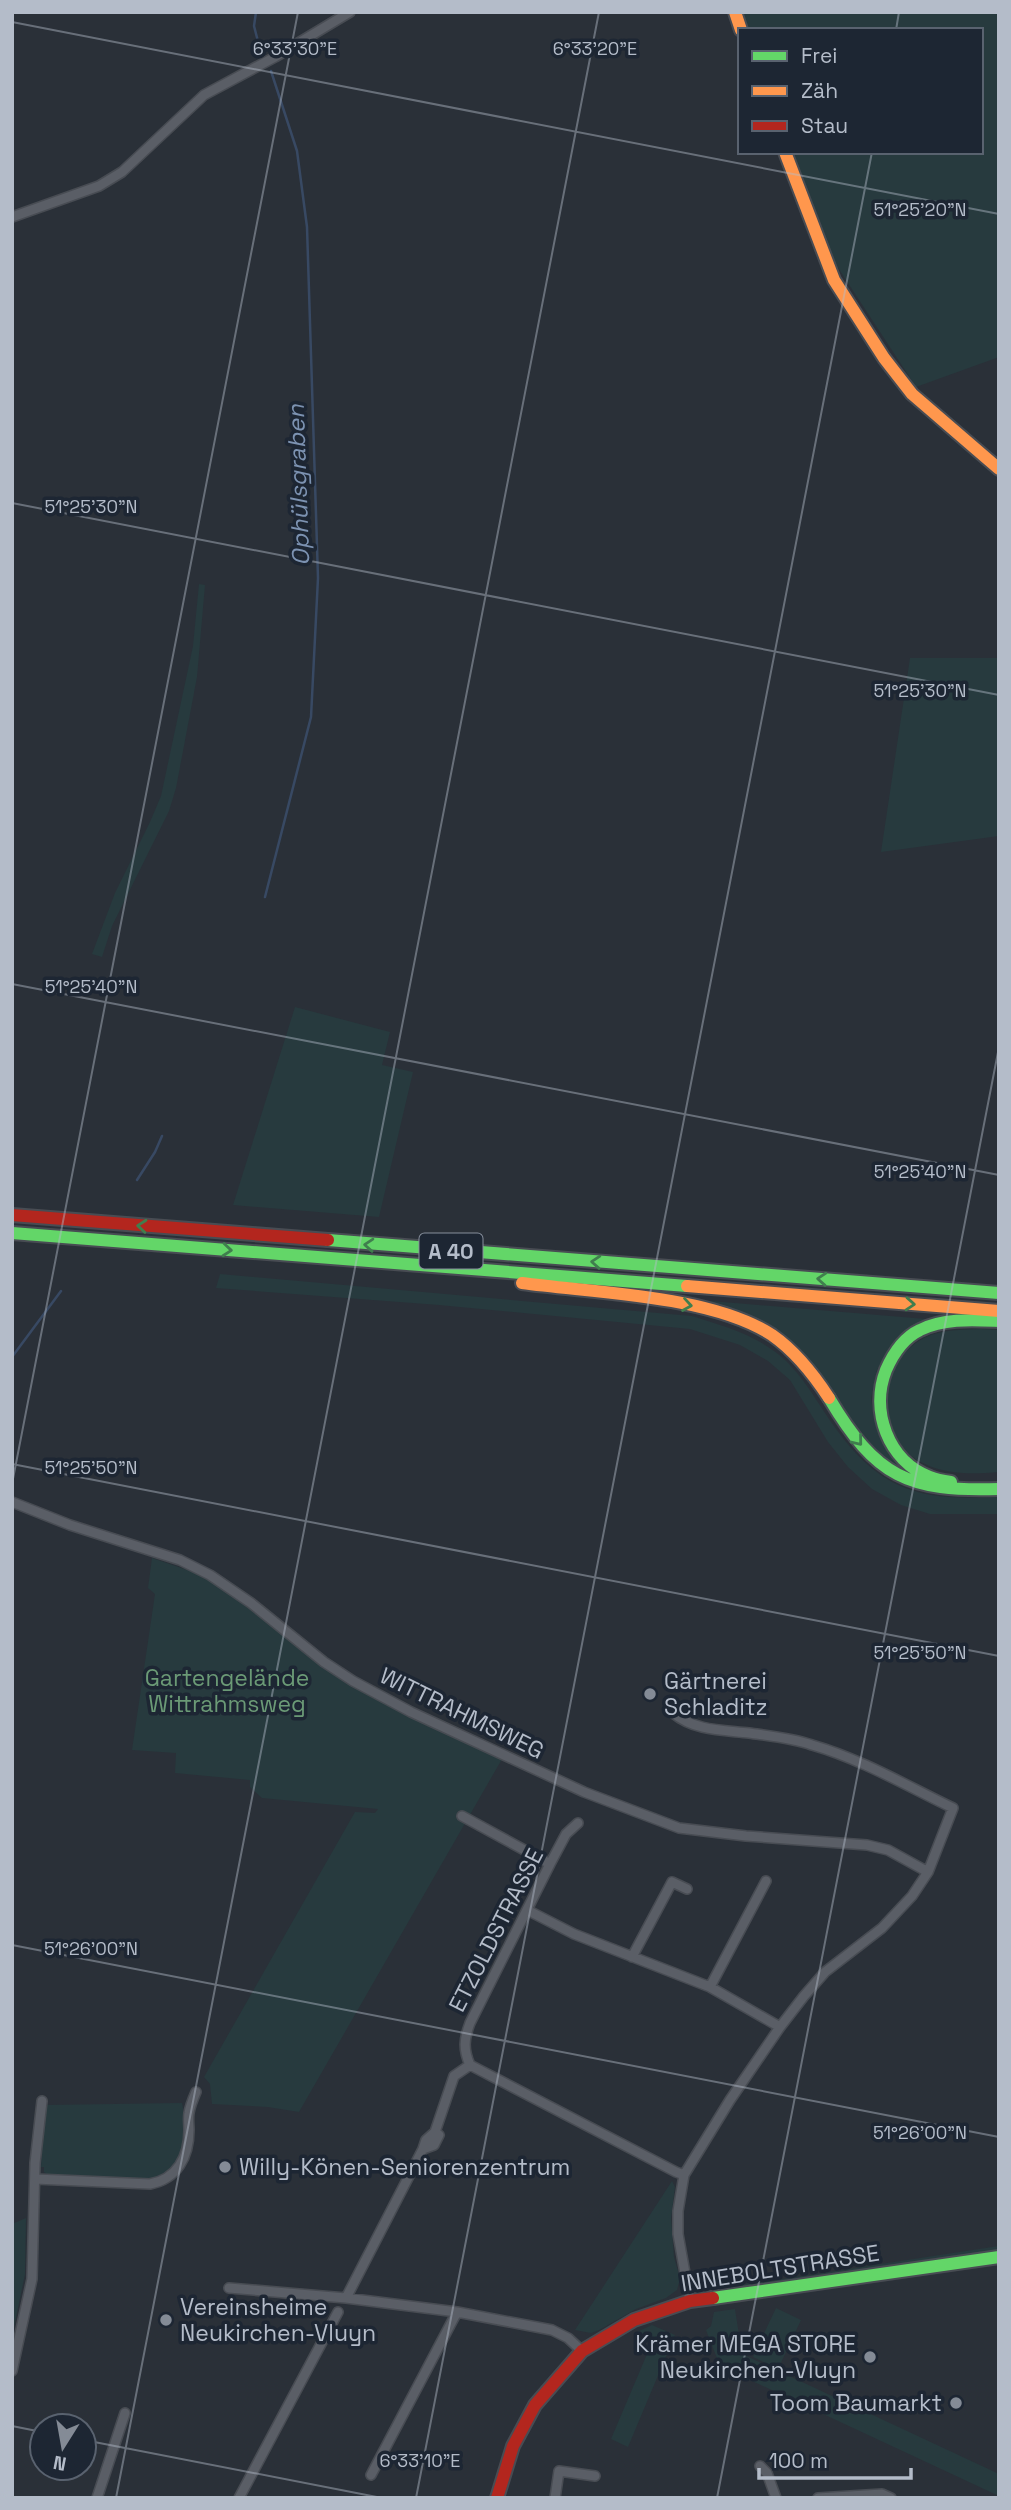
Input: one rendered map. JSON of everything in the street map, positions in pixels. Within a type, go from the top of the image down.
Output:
[{"type":"main road","points":[[786,154],[834,280],[884,358],[912,394],[999,470]]},
{"type":"main road","name":"A 40","points":[[12,1216],[999,1293]]},
{"type":"main road","name":"A 40","points":[[12,1233],[999,1311]]},
{"type":"main road","points":[[427,1266],[459,1276],[714,1310],[742,1320],[766,1332],[802,1362],[855,1439],[872,1458],[889,1471],[930,1488],[999,1489]]},
{"type":"main road","points":[[999,1321],[944,1323],[919,1330],[898,1346],[883,1373],[878,1397],[879,1418],[886,1437],[900,1456],[918,1471],[946,1482],[999,1482]]},
{"type":"main road","name":"INNEBOLTSTRASSE","points":[[497,2498],[513,2446],[535,2405],[582,2351],[634,2320],[690,2301],[999,2257]]},
{"type":"street","points":[[12,217],[99,186],[122,173],[204,95],[350,12]]},
{"type":"street","name":"WITTRAHMSWEG","points":[[12,1502],[70,1525],[180,1560],[210,1575],[353,1681],[411,1712],[584,1792],[679,1828],[867,1845],[888,1850],[928,1871]]},
{"type":"street","points":[[673,1713],[683,1721],[713,1731],[785,1738],[811,1744],[848,1757],[953,1808],[928,1871],[912,1896],[882,1928],[825,1972],[780,2027],[684,2175],[678,2211],[678,2234],[690,2301]]},
{"type":"street","points":[[462,1816],[550,1864]]},
{"type":"street","name":"ETZOLDSTRASSE","points":[[470,2065],[464,2040],[470,2023],[566,1834],[578,1823]]},
{"type":"street","points":[[710,1987],[766,1881]]},
{"type":"street","points":[[632,1957],[672,1882],[687,1889]]},
{"type":"street","points":[[527,1910],[574,1934],[710,1987],[780,2027]]},
{"type":"street","points":[[346,2298],[426,2140],[435,2132],[454,2076],[470,2065],[684,2175]]},
{"type":"street","points":[[35,2179],[149,2184],[162,2182],[183,2162],[187,2149],[188,2115],[196,2092]]},
{"type":"street","points":[[12,2371],[32,2279],[41,2101]]},
{"type":"street","points":[[229,2288],[346,2298],[457,2312],[552,2330],[568,2338],[582,2351]]},
{"type":"street","points":[[239,2498],[338,2312]]},
{"type":"street","points":[[370,2475],[457,2312]]},
{"type":"street","points":[[97,2498],[125,2413]]},
{"type":"street","points":[[760,2466],[767,2473],[773,2497]]},
{"type":"street","points":[[555,2498],[559,2471],[596,2476]]},
{"type":"street","points":[[818,2498],[885,2496]]},
{"type":"green space","points":[[741,12],[999,12],[999,357],[916,387],[829,254],[793,154],[983,154],[983,28],[746,28]]},
{"type":"green space","points":[[199,584],[205,585],[197,677],[176,788],[169,811],[112,926],[102,957],[92,954],[115,893],[161,796],[193,646]]},
{"type":"green space","points":[[910,658],[999,658],[999,836],[881,852]]},
{"type":"green space","points":[[295,1007],[390,1032],[382,1065],[413,1072],[379,1217],[233,1205]]},
{"type":"green space","points":[[220,1274],[692,1316],[743,1333],[779,1355],[800,1376],[841,1436],[877,1472],[896,1484],[917,1492],[968,1498],[999,1497],[999,1514],[930,1514],[901,1505],[872,1489],[848,1467],[828,1442],[790,1380],[768,1361],[740,1345],[690,1329],[439,1305],[216,1288]]},
{"type":"green space","points":[[711,1301],[938,1320],[892,1345],[877,1370],[871,1398],[874,1419],[929,1484],[875,1456],[804,1359],[704,1305]]},
{"type":"green space","points":[[999,1330],[999,1472],[961,1473],[934,1468],[908,1453],[896,1438],[889,1421],[889,1383],[896,1365],[908,1350],[924,1338],[945,1331]]},
{"type":"green space","name":"Gartengelände Wittrahmsweg","points":[[152,1558],[199,1574],[217,1585],[351,1684],[382,1702],[502,1759],[299,2112],[268,2107],[212,2104],[210,2084],[204,2077],[355,1812],[375,1813],[378,1809],[262,1798],[250,1787],[250,1780],[175,1773],[176,1753],[132,1750],[155,1594],[148,1588]]},
{"type":"green space","points":[[182,2103],[185,2127],[182,2150],[170,2169],[161,2176],[149,2180],[48,2175],[44,2172],[44,2167],[41,2167],[45,2105]]},
{"type":"green space","points":[[672,2181],[675,2187],[671,2218],[674,2257],[680,2278],[677,2290],[599,2330],[591,2333],[575,2330]]},
{"type":"green space","points":[[26,2218],[25,2274],[12,2337],[12,2224]]},
{"type":"green space","points":[[999,2246],[999,2252],[721,2290],[705,2288],[763,2282]]},
{"type":"green space","points":[[776,2308],[801,2320],[778,2369],[753,2357]]},
{"type":"green space","points":[[735,2309],[742,2354],[999,2474],[999,2496],[720,2366],[706,2330],[711,2326],[714,2312]]},
{"type":"green space","points":[[652,2325],[675,2335],[628,2447],[611,2439],[653,2340],[637,2332]]},
{"type":"waterway","name":"Ophülsgraben","points":[[256,12],[254,26],[261,53]]},
{"type":"waterway","name":"Ophülsgraben","points":[[265,897],[311,717],[318,578],[307,227],[297,151],[271,71]]},
{"type":"waterway","name":"Ophülsgraben","points":[[137,1180],[162,1136]]},
{"type":"waterway","name":"Ophülsgraben","points":[[12,1357],[61,1291]]},
{"type":"traffic: fast","points":[[12,1233],[687,1286]]},
{"type":"traffic: fast","points":[[328,1240],[999,1293]]},
{"type":"traffic: fast","points":[[951,1482],[933,1478],[915,1469],[893,1447],[886,1433],[880,1402],[886,1370],[908,1337],[929,1326],[969,1320],[999,1321]]},
{"type":"traffic: fast","points":[[829,1398],[863,1446],[879,1462],[898,1474],[941,1487],[999,1489]]},
{"type":"traffic: fast","points":[[713,2298],[999,2257]]},
{"type":"traffic: slow","points":[[735,12],[740,28]]},
{"type":"traffic: slow","points":[[786,154],[834,280],[884,358],[912,394],[999,469]]},
{"type":"traffic: slow","points":[[522,1283],[652,1298],[717,1311],[747,1322],[772,1335],[788,1348],[829,1398]]},
{"type":"traffic: slow","points":[[687,1286],[999,1311]]},
{"type":"traffic: jam","points":[[12,1215],[328,1240]]},
{"type":"traffic: jam","points":[[497,2498],[513,2446],[535,2405],[582,2351],[634,2320],[690,2301],[713,2298]]},
{"type":"place","name":"Gärtnerei Schladitz","points":[[650,1694]]},
{"type":"place","name":"Willy-Könen-Seniorenzentrum","points":[[225,2167]]},
{"type":"place","name":"Vereinsheime Neukirchen-Vluyn","points":[[166,2320]]},
{"type":"place","name":"Krämer MEGA STORE Neukirchen-Vluyn","points":[[870,2357]]},
{"type":"place","name":"Toom Baumarkt","points":[[956,2403]]}]
